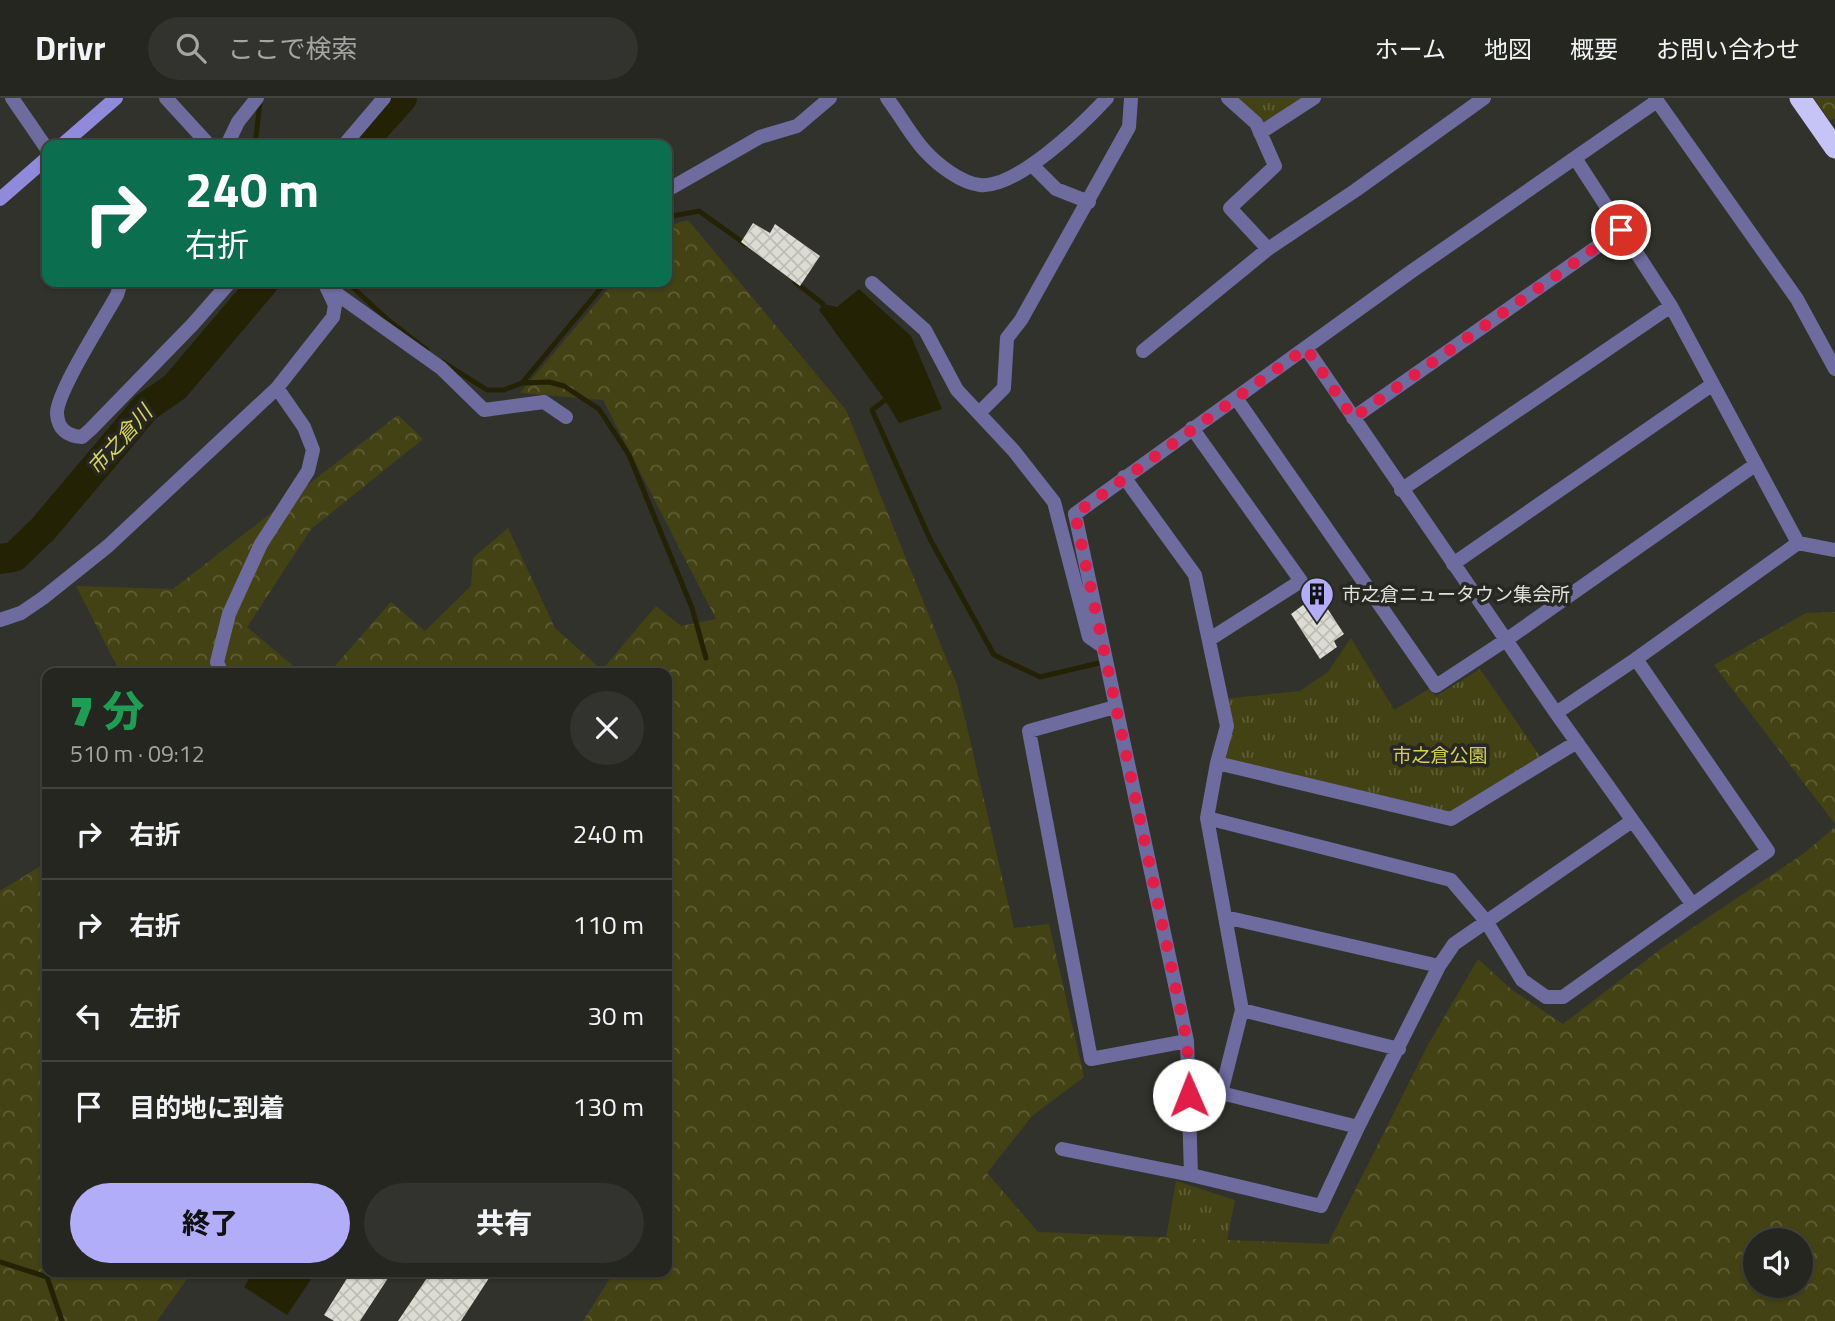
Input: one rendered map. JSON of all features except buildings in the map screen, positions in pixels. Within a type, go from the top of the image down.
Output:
[{"type":"highway","points":[[1800,98],[1835,148]]},
{"type":"main road","points":[[68,140],[116,98]]},
{"type":"main road","points":[[0,199],[42,162]]},
{"type":"street","points":[[12,98],[42,142]]},
{"type":"street","points":[[166,98],[204,140]]},
{"type":"street","points":[[348,140],[384,98]]},
{"type":"street","points":[[672,187],[760,137],[796,126],[830,98]]},
{"type":"street","points":[[887,98],[925,151],[955,175],[980,185],[1000,182],[1023,172],[1107,98]]},
{"type":"street","points":[[979,414],[1004,388],[1007,338],[1021,320],[1129,127],[1131,98]]},
{"type":"street","points":[[1228,98],[1256,123],[1275,166],[1230,208],[1268,249]]},
{"type":"street","points":[[1260,134],[1314,98]]},
{"type":"street","points":[[1143,351],[1268,249],[1484,98]]},
{"type":"street","points":[[1191,1175],[1187,1041],[1075,514],[1192,428],[1656,100],[1797,299],[1835,369]]},
{"type":"street","points":[[229,140],[237,121],[256,101]]},
{"type":"street","points":[[1575,158],[1671,306],[1798,543]]},
{"type":"street","points":[[1032,165],[1056,189],[1089,202]]},
{"type":"street","points":[[1353,418],[1621,230]]},
{"type":"street","points":[[872,283],[925,330],[957,390],[1014,451],[1054,502],[1088,637],[1102,646]]},
{"type":"street","points":[[119,287],[62,393],[57,412],[60,426],[70,436],[82,438],[226,287]]},
{"type":"street","points":[[0,620],[21,613],[43,598],[108,545],[277,388],[333,317],[335,305],[328,287]]},
{"type":"street","points":[[330,287],[441,369],[484,410],[544,402],[566,417]]},
{"type":"street","points":[[1401,490],[1671,306]]},
{"type":"street","points":[[1306,348],[1401,490],[1692,904]]},
{"type":"street","points":[[1453,564],[1713,384]]},
{"type":"street","points":[[219,668],[216,663],[229,614],[261,544],[308,471],[313,450],[304,428],[277,388]]},
{"type":"street","points":[[1236,398],[1436,686],[1755,465]]},
{"type":"street","points":[[1192,428],[1301,581],[1210,639]]},
{"type":"street","points":[[1124,477],[1195,575],[1227,726],[1207,818],[1242,1010],[1221,1093],[1358,1127]]},
{"type":"street","points":[[1556,712],[1636,659],[1798,543],[1835,550]]},
{"type":"street","points":[[1207,818],[1451,880],[1486,921],[1522,980],[1546,997],[1563,997],[1768,851],[1636,659]]},
{"type":"street","points":[[1115,707],[1029,731],[1091,1059],[1187,1041]]},
{"type":"street","points":[[1217,763],[1451,819],[1577,742]]},
{"type":"street","points":[[1062,1149],[1191,1175],[1321,1206],[1439,966],[1454,944],[1632,821]]},
{"type":"street","points":[[1225,917],[1439,966]]},
{"type":"street","points":[[1242,1010],[1399,1049]]},
{"type":"green space","points":[[1230,98],[1300,98],[1301,99],[1264,126]]},
{"type":"green space","points":[[1814,98],[1835,98],[1835,119],[1829,120]]},
{"type":"green space","points":[[688,220],[846,410],[957,685],[1014,928],[1049,924],[1084,1077],[1032,1116],[987,1173],[1038,1232],[1328,1244],[1428,1045],[1478,959],[1512,990],[1563,1024],[1661,949],[1803,854],[1835,827],[1835,1321],[583,1321],[611,1277],[672,1277],[672,668],[604,668],[656,606],[681,626],[716,619],[603,400],[520,393],[610,287],[672,287],[672,225]]},
{"type":"green space","points":[[398,415],[423,439],[311,529],[247,627],[296,668],[118,668],[76,586],[173,589]]},
{"type":"green space","points":[[508,528],[555,628],[600,668],[333,668],[391,602],[425,631],[471,586],[473,558]]},
{"type":"green space","points":[[1835,612],[1835,824],[1714,665],[1806,613]]},
{"type":"green space","name":"市之倉公園","points":[[1351,638],[1394,710],[1429,689],[1436,696],[1480,669],[1544,762],[1451,819],[1217,763],[1223,699],[1300,691],[1328,672]]},
{"type":"green space","points":[[42,865],[42,1277],[188,1277],[157,1321],[0,1321],[0,891]]},
{"type":"green space","points":[[1176,1181],[1235,1200],[1227,1240],[1166,1238]]},
{"type":"shaded area","points":[[859,289],[911,336],[942,409],[899,423],[819,310],[823,304],[837,307]]},
{"type":"shaded area","points":[[250,1277],[313,1277],[287,1315],[244,1287]]},
{"type":"waterway","name":"市之倉川","points":[[364,140],[402,98]]},
{"type":"waterway","points":[[256,140],[260,102],[257,100]]},
{"type":"waterway","points":[[672,216],[699,211],[745,244]]},
{"type":"waterway","points":[[795,282],[823,304]]},
{"type":"waterway","name":"市之倉川","points":[[0,559],[14,557],[43,529],[146,407],[175,387],[260,287]]},
{"type":"waterway","points":[[352,287],[388,320],[427,350]]},
{"type":"waterway","points":[[522,383],[602,287]]},
{"type":"waterway","points":[[443,362],[487,390],[504,390],[522,383],[549,382],[564,386],[599,409],[629,455],[692,608],[706,658]]},
{"type":"waterway","points":[[885,400],[872,410],[930,539],[994,655],[1040,677],[1099,663]]},
{"type":"waterway","points":[[0,1262],[42,1275]]},
{"type":"waterway","points":[[47,1277],[62,1321]]},
{"type":"place","name":"市之倉ニュータウン集会所","points":[[1317,624]]},
{"type":"route","points":[[1189,1095],[1187,1041],[1075,514],[1306,348],[1353,418],[1621,230]]}]
